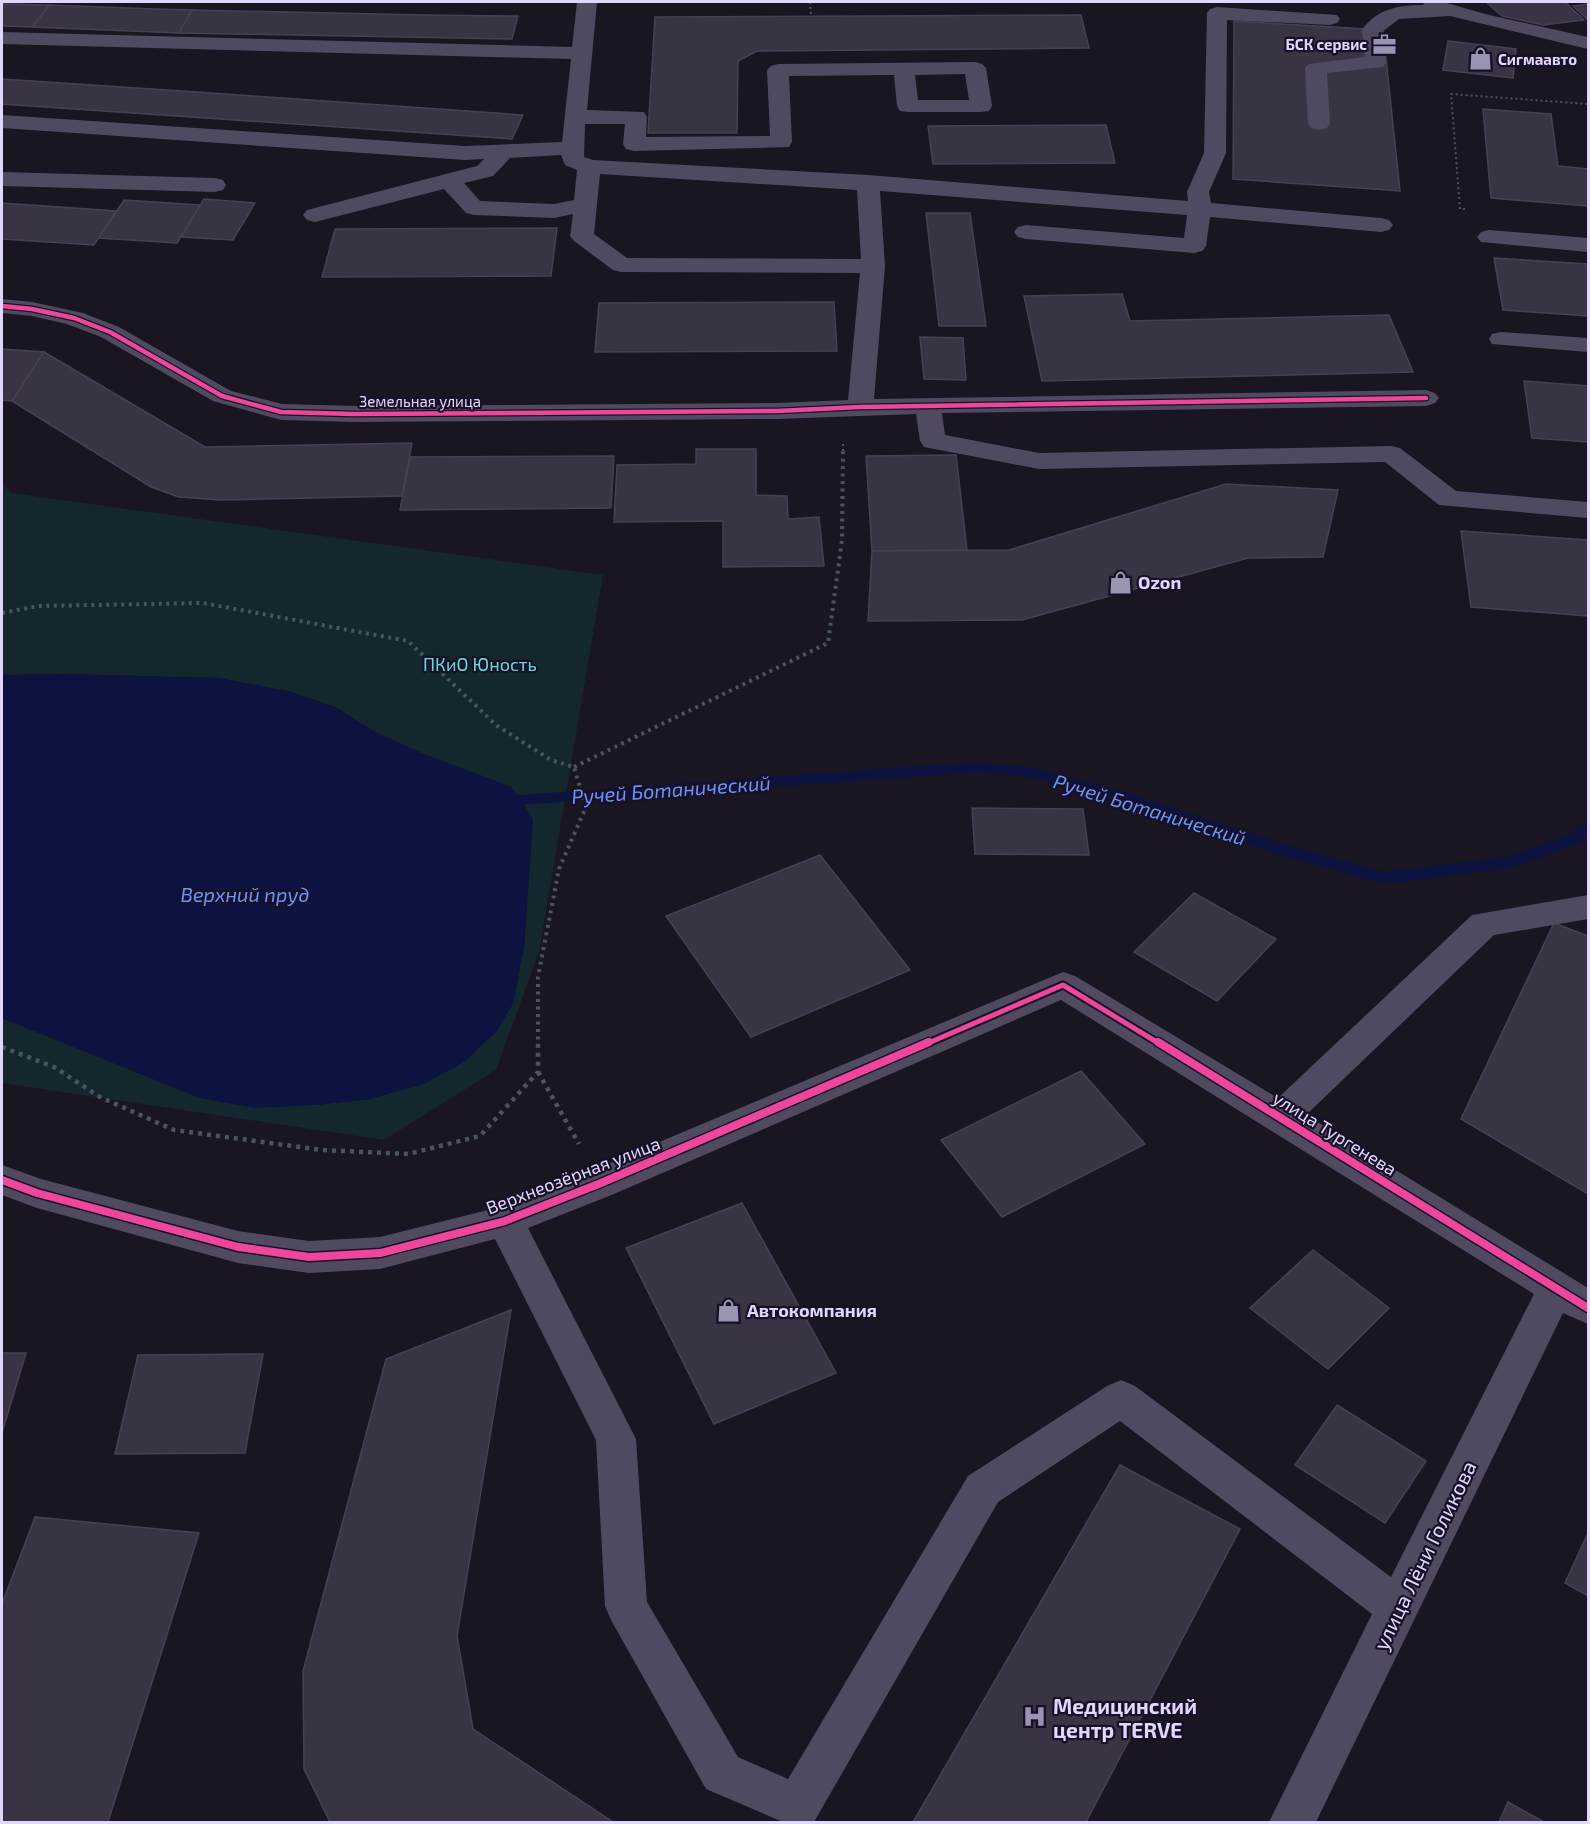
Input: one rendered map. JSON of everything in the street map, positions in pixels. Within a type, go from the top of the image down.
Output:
[{"type":"street","points":[[587,2],[572,148],[573,160],[589,167],[868,182],[1200,208],[1381,225]]},
{"type":"street","points":[[1424,2],[1452,6],[1485,20],[1588,43]]},
{"type":"street","points":[[1319,123],[1316,68],[1344,63],[1376,63],[1372,30],[1392,14],[1452,6]]},
{"type":"street","points":[[1026,232],[1194,246],[1200,208],[1198,192],[1224,154],[1217,13],[1330,19]]},
{"type":"street","points":[[2,38],[581,53]]},
{"type":"street","points":[[575,117],[636,117],[634,144],[781,142],[778,70],[904,69]]},
{"type":"street","points":[[2,122],[465,153],[572,148]]},
{"type":"street","points":[[315,215],[485,171],[506,150]]},
{"type":"street","points":[[589,167],[582,236],[621,265],[873,266]]},
{"type":"street","points":[[2,179],[215,185]]},
{"type":"street","points":[[449,181],[474,208],[554,211],[585,204]]},
{"type":"street","points":[[860,407],[873,266],[868,182]]},
{"type":"street","points":[[1489,237],[1588,245]]},
{"type":"street","name":"Земельная улица","points":[[2,306],[32,309],[74,318],[110,332],[222,396],[281,412],[377,414],[777,411],[860,407],[1426,398]]},
{"type":"street","points":[[1501,339],[1588,345]]},
{"type":"street","points":[[928,406],[933,441],[1039,461],[1391,454],[1449,499],[1588,510]]},
{"type":"street","points":[[1281,1117],[1484,924],[1588,907]]},
{"type":"street","name":"улица Тургенева","points":[[1063,986],[1281,1117],[1572,1298]]},
{"type":"street","name":"Верхнеозёрная улица","points":[[2,1180],[48,1196],[238,1247],[309,1257],[380,1253],[505,1221],[601,1183],[1063,986]]},
{"type":"street","points":[[505,1221],[616,1438],[626,1606],[722,1773],[798,1806],[982,1489],[1121,1398],[1398,1608]]},
{"type":"street","name":"улица Лёни Голикова","points":[[1292,1822],[1398,1608],[1572,1298]]},
{"type":"path","points":[[810,2],[810,16]]},
{"type":"path","points":[[1472,210],[1460,208],[1451,94],[1588,104]]},
{"type":"path","points":[[2,613],[38,606],[203,603],[408,641],[496,725],[551,760],[574,767],[828,643],[842,540],[843,445],[860,407]]},
{"type":"path","points":[[574,767],[586,807],[559,869],[538,976],[538,1072],[601,1183]]},
{"type":"path","points":[[2,1047],[54,1067],[100,1097],[174,1130],[322,1150],[355,1152],[408,1154],[480,1136],[538,1072]]},
{"type":"green space","name":"ПКиО Юность","points":[[2,485],[12,493],[603,575],[539,952],[496,1070],[384,1140],[2,1083],[2,1018],[200,1098],[316,1105],[370,1099],[426,1083],[513,1004],[524,947],[533,819],[511,787],[424,754],[377,733],[335,707],[288,691],[218,678],[63,674],[2,675]]},
{"type":"water","name":"Верхний пруд","points":[[63,674],[218,678],[288,691],[335,707],[377,733],[424,754],[511,787],[533,819],[524,947],[513,1004],[496,1032],[464,1062],[426,1083],[370,1099],[316,1105],[254,1108],[200,1098],[2,1018],[2,675]]},
{"type":"building","points":[[1486,2],[1565,2],[1584,20],[1543,25],[1502,16]]},
{"type":"building","points":[[2,4],[49,5],[33,27],[2,26]]},
{"type":"building","points":[[1588,4],[1588,20],[1573,6]]},
{"type":"building","points":[[49,5],[192,10],[179,33],[33,27]]},
{"type":"building","points":[[192,10],[518,16],[512,39],[179,33]]},
{"type":"building","points":[[1081,15],[1089,48],[757,51],[738,61],[737,133],[648,133],[655,17]]},
{"type":"building","points":[[1234,21],[1383,30],[1400,191],[1233,179]]},
{"type":"building","name":"Сигмаавто","points":[[1448,41],[1516,49],[1513,78],[1443,70]]},
{"type":"building","points":[[2,79],[523,115],[512,139],[2,104]]},
{"type":"building","points":[[1483,109],[1551,114],[1558,166],[1588,169],[1588,206],[1491,198]]},
{"type":"building","points":[[1106,125],[1115,163],[933,164],[928,126]]},
{"type":"building","points":[[204,199],[255,203],[233,240],[181,237]]},
{"type":"building","points":[[124,200],[200,205],[177,243],[99,238]]},
{"type":"building","points":[[2,203],[116,211],[94,245],[2,239]]},
{"type":"building","points":[[926,213],[970,213],[986,326],[939,326]]},
{"type":"building","points":[[557,228],[551,276],[322,277],[335,229]]},
{"type":"building","points":[[1494,258],[1588,264],[1588,316],[1503,310]]},
{"type":"building","points":[[1122,294],[1130,321],[1389,315],[1413,372],[1042,381],[1024,296]]},
{"type":"building","points":[[834,302],[837,351],[595,352],[599,303]]},
{"type":"building","points":[[920,337],[963,338],[966,380],[924,379]]},
{"type":"building","points":[[2,349],[44,352],[12,401],[2,400]]},
{"type":"building","points":[[44,352],[205,447],[412,443],[402,496],[221,500],[179,497],[151,487],[12,401]]},
{"type":"building","points":[[1524,381],[1588,386],[1588,442],[1532,438]]},
{"type":"building","points":[[696,449],[756,449],[756,495],[787,496],[788,519],[819,517],[824,566],[723,567],[723,521],[614,522],[617,465],[696,464]]},
{"type":"building","points":[[956,455],[967,550],[872,551],[866,456]]},
{"type":"building","points":[[614,456],[611,508],[400,510],[410,457]]},
{"type":"building","points":[[1226,484],[1338,490],[1323,557],[1248,558],[1022,620],[868,621],[872,551],[1009,550]]},
{"type":"building","points":[[1461,531],[1588,540],[1588,616],[1471,607]]},
{"type":"building","points":[[972,808],[1083,809],[1089,855],[975,854]]},
{"type":"building","points":[[820,855],[910,970],[751,1037],[666,916]]},
{"type":"building","points":[[1194,893],[1276,939],[1217,1001],[1134,952]]},
{"type":"building","points":[[1554,923],[1588,936],[1588,1194],[1461,1119]]},
{"type":"building","points":[[1081,1071],[1145,1144],[1002,1217],[941,1140]]},
{"type":"building","name":"Автокомпания","points":[[742,1203],[836,1373],[714,1424],[626,1248]]},
{"type":"building","points":[[1313,1250],[1389,1308],[1328,1369],[1250,1308]]},
{"type":"building","points":[[511,1310],[457,1636],[473,1729],[613,1822],[330,1822],[304,1769],[303,1671],[386,1359]]},
{"type":"building","points":[[2,1353],[26,1353],[2,1433]]},
{"type":"building","points":[[263,1354],[245,1453],[115,1454],[138,1355]]},
{"type":"building","points":[[1337,1405],[1426,1461],[1385,1523],[1295,1465]]},
{"type":"building","points":[[1120,1465],[1240,1529],[1086,1822],[913,1822]]},
{"type":"building","points":[[35,1517],[199,1533],[108,1822],[2,1822],[2,1604]]},
{"type":"building","points":[[1588,1533],[1588,1596],[1565,1583]]},
{"type":"building","points":[[1508,1802],[1544,1822],[1499,1822]]},
{"type":"waterway","name":"Ручей Ботанический","points":[[519,800],[979,767],[1039,774],[1126,797],[1282,850],[1385,878],[1512,862],[1573,839],[1588,827]]},
{"type":"cycle path","points":[[2,306],[32,309],[74,318],[110,332],[222,396],[281,412],[354,414],[777,411],[860,407],[1426,398]]},
{"type":"cycle path","points":[[2,1180],[37,1193],[238,1247],[309,1257],[380,1253],[505,1221],[601,1183],[1063,985],[1281,1117],[1588,1308]]},
{"type":"place","name":"БСК сервис","points":[[1385,44]]},
{"type":"place","name":"Сигмаавто","points":[[1480,59]]},
{"type":"place","name":"Ozon","points":[[1120,582]]},
{"type":"place","name":"Автокомпания","points":[[729,1310]]},
{"type":"place","name":"Медицинский центр TERVE","points":[[1035,1717]]}]
